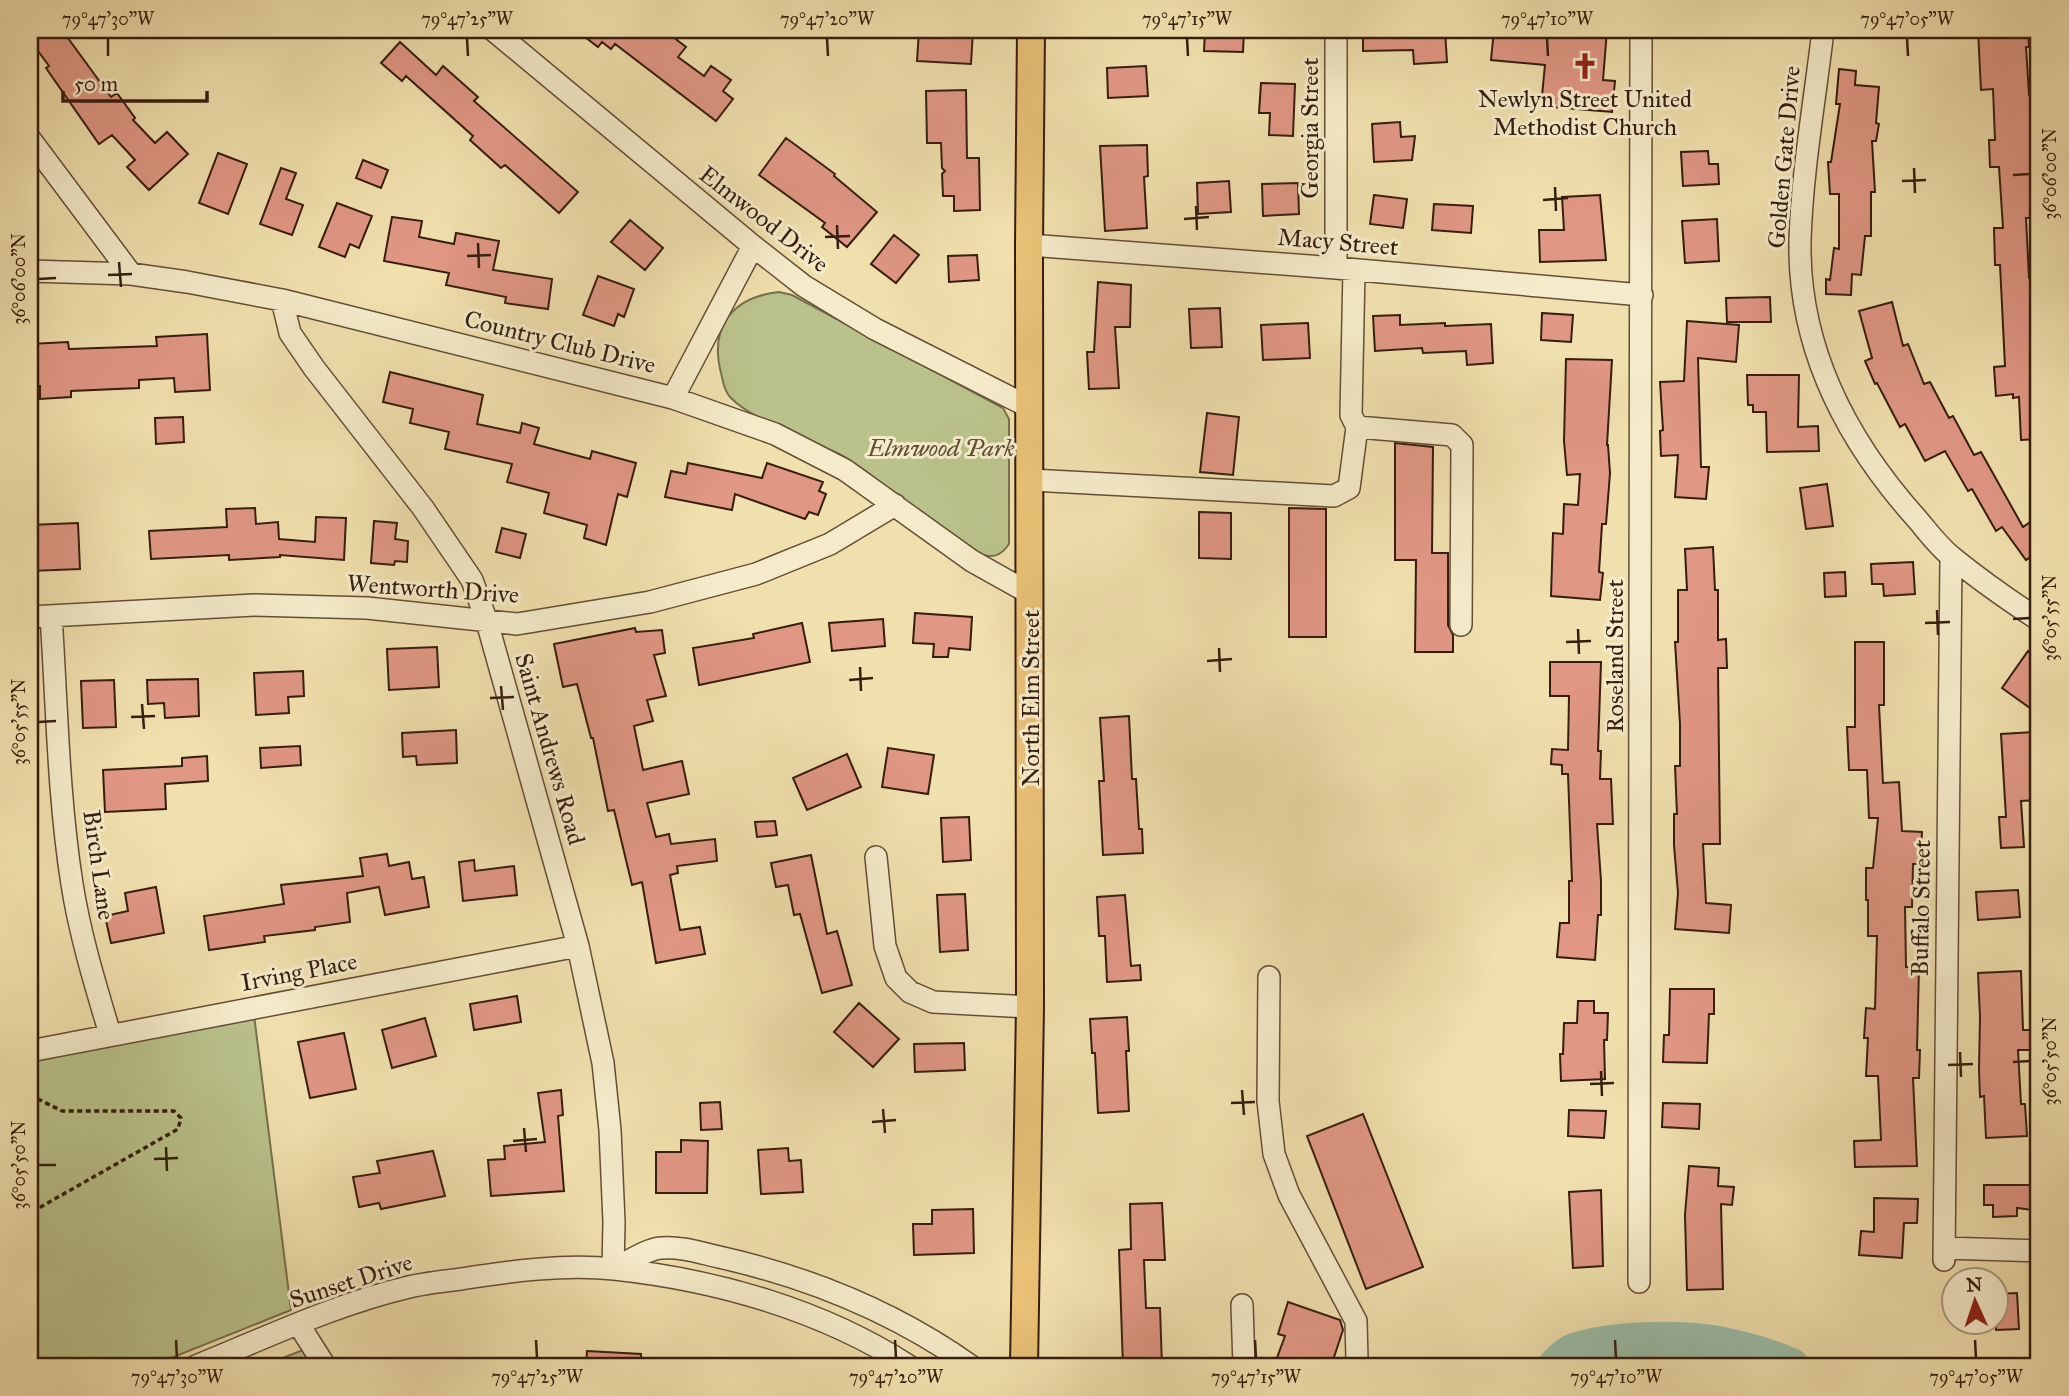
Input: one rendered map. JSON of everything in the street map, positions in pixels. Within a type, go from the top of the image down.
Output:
[{"type":"main road","name":"North Elm Street","points":[[1024,1366],[1030,1007],[1031,30]]},
{"type":"street","name":"Elmwood Drive","points":[[493,30],[804,286],[875,329],[1031,408]]},
{"type":"street","name":"Georgia Street","points":[[1031,480],[1334,495],[1349,488],[1357,427],[1351,415],[1336,30]]},
{"type":"street","name":"Roseland Street","points":[[1639,1282],[1641,30]]},
{"type":"street","name":"Golden Gate Drive","points":[[1823,30],[1800,243],[1804,299],[1817,359],[1847,425],[1892,491],[1951,557],[2036,613]]},
{"type":"street","points":[[30,139],[131,274]]},
{"type":"street","name":"Macy Street","points":[[1029,245],[1642,295]]},
{"type":"street","points":[[673,398],[753,246]]},
{"type":"street","name":"Country Club Drive","points":[[30,271],[131,274],[282,300],[673,398],[775,434],[845,470],[972,561],[1031,594]]},
{"type":"street","name":"Saint Andrews Road","points":[[282,300],[289,333],[423,508],[472,580],[487,622],[578,946],[603,1063],[613,1195],[613,1269]]},
{"type":"street","points":[[1357,427],[1452,435],[1462,445],[1461,625]]},
{"type":"street","name":"Wentworth Drive","points":[[30,617],[254,605],[367,608],[517,624],[650,602],[756,574],[830,544],[895,505]]},
{"type":"street","name":"Buffalo Street","points":[[1951,557],[1944,1254],[2039,1251]]},
{"type":"street","name":"Birch Lane","points":[[51,616],[65,828],[71,873],[86,956],[110,1034]]},
{"type":"street","points":[[876,857],[885,946],[896,978],[910,992],[933,1002],[1030,1007]]},
{"type":"street","name":"Irving Place","points":[[30,1051],[578,946]]},
{"type":"street","points":[[1269,976],[1268,1101],[1274,1154],[1289,1195],[1356,1321],[1357,1360],[1353,1366]]},
{"type":"street","name":"Sunset Drive","points":[[613,1269],[659,1248],[683,1249],[744,1262],[813,1284],[863,1305],[971,1366]]},
{"type":"street","name":"Sunset Drive","points":[[196,1366],[356,1302],[410,1286],[508,1272],[613,1269],[720,1288],[781,1305],[840,1327],[909,1366]]},
{"type":"street","points":[[1242,1305],[1244,1366]]},
{"type":"street","points":[[299,1325],[325,1366]]},
{"type":"path","points":[[30,1095],[62,1111],[174,1111],[181,1118],[178,1129],[30,1213]]},
{"type":"green space","name":"Elmwood Park","points":[[779,292],[792,295],[1003,408],[1009,419],[1009,544],[1002,552],[992,556],[978,554],[849,460],[767,422],[730,397],[724,386],[718,356],[722,328],[737,307],[763,295]]},
{"type":"green space","points":[[253,1007],[291,1310],[151,1366],[30,1366],[30,1061]]},
{"type":"green space","points":[[303,1350],[312,1366],[262,1366]]},
{"type":"building","points":[[30,30],[62,30],[111,97],[117,93],[135,118],[133,120],[155,143],[167,132],[188,154],[149,190],[127,167],[135,160],[112,135],[99,144],[46,68],[49,66],[30,40]]},
{"type":"building","points":[[576,30],[664,30],[686,47],[678,57],[704,76],[711,66],[731,80],[723,91],[733,99],[716,121],[615,44],[611,49],[602,42],[598,47]]},
{"type":"building","points":[[919,30],[973,30],[971,64],[917,61]]},
{"type":"building","points":[[1205,30],[1244,30],[1243,52],[1204,51]]},
{"type":"building","points":[[1363,30],[1445,30],[1447,62],[1414,64],[1413,50],[1363,51]]},
{"type":"building","points":[[1494,30],[1607,30],[1603,80],[1615,81],[1612,112],[1541,106],[1545,65],[1491,60]]},
{"type":"building","points":[[1978,30],[2028,30],[2029,47],[2026,47],[2029,95],[2034,95],[2033,123],[2039,218],[2026,218],[2029,278],[2039,278],[2039,439],[2021,440],[2019,397],[2013,398],[2013,394],[1996,396],[1994,367],[2005,366],[2000,265],[1995,265],[1994,228],[2003,228],[1999,167],[1990,167],[1989,140],[1995,140],[1993,89],[1981,90]]},
{"type":"building","points":[[400,42],[436,75],[443,66],[478,97],[474,101],[578,192],[559,213],[505,165],[501,168],[470,140],[473,136],[406,76],[402,81],[381,63]]},
{"type":"building","points":[[1146,66],[1148,96],[1108,98],[1107,68]]},
{"type":"building","points":[[1839,69],[1856,71],[1855,85],[1879,87],[1876,123],[1879,124],[1876,141],[1872,141],[1875,192],[1871,192],[1871,236],[1865,236],[1861,275],[1852,274],[1851,295],[1826,294],[1826,279],[1830,280],[1834,248],[1839,249],[1839,194],[1830,194],[1828,162],[1831,162],[1840,104],[1836,104]]},
{"type":"building","points":[[1261,83],[1295,84],[1293,136],[1269,135],[1270,113],[1259,113]]},
{"type":"building","points":[[966,90],[967,158],[979,158],[980,210],[954,211],[954,196],[943,196],[942,174],[945,171],[942,168],[941,143],[927,143],[926,91]]},
{"type":"building","points":[[1400,122],[1401,137],[1415,136],[1412,160],[1374,162],[1372,124]]},
{"type":"building","points":[[786,138],[835,174],[834,176],[877,212],[847,247],[822,227],[825,223],[759,175]]},
{"type":"building","points":[[1147,145],[1148,176],[1144,177],[1147,228],[1105,231],[1100,146]]},
{"type":"building","points":[[1708,151],[1709,164],[1718,164],[1719,184],[1683,186],[1681,152]]},
{"type":"building","points":[[218,153],[247,164],[228,214],[199,203]]},
{"type":"building","points":[[363,160],[388,170],[381,188],[356,178]]},
{"type":"building","points":[[281,168],[296,173],[286,199],[303,205],[292,235],[260,224]]},
{"type":"building","points":[[1229,181],[1231,212],[1198,214],[1197,183]]},
{"type":"building","points":[[1298,183],[1299,214],[1263,216],[1262,184]]},
{"type":"building","points":[[1374,195],[1407,199],[1403,228],[1370,224]]},
{"type":"building","points":[[1600,195],[1606,260],[1540,262],[1539,230],[1564,230],[1562,197]]},
{"type":"building","points":[[337,203],[372,216],[359,248],[350,244],[345,257],[319,247]]},
{"type":"building","points":[[1434,204],[1473,206],[1471,233],[1432,230]]},
{"type":"building","points":[[392,217],[422,221],[419,237],[454,244],[456,233],[499,241],[493,270],[552,279],[548,309],[505,303],[506,297],[446,285],[449,273],[384,261]]},
{"type":"building","points":[[1717,219],[1719,261],[1685,263],[1682,221]]},
{"type":"building","points":[[630,220],[663,248],[645,270],[611,242]]},
{"type":"building","points":[[894,235],[919,255],[896,283],[871,264]]},
{"type":"building","points":[[977,255],[979,280],[949,282],[948,256]]},
{"type":"building","points":[[598,276],[634,289],[624,317],[618,314],[614,326],[583,315]]},
{"type":"building","points":[[1098,282],[1131,285],[1130,327],[1115,327],[1119,388],[1089,389],[1087,352],[1094,352]]},
{"type":"building","points":[[1770,297],[1771,322],[1727,322],[1726,298]]},
{"type":"building","points":[[1892,302],[1903,346],[1908,344],[1924,384],[1930,382],[1949,418],[1953,416],[1974,455],[1981,452],[2023,527],[2033,520],[2039,529],[2039,551],[2026,560],[2002,527],[1996,531],[1972,489],[1968,491],[1945,451],[1925,461],[1905,424],[1900,427],[1877,383],[1875,384],[1865,361],[1872,358],[1859,311]]},
{"type":"building","points":[[1220,308],[1222,347],[1191,348],[1189,309]]},
{"type":"building","points":[[1542,313],[1573,315],[1571,342],[1541,340]]},
{"type":"building","points":[[1400,315],[1400,325],[1491,324],[1493,363],[1467,365],[1466,351],[1423,353],[1422,348],[1375,351],[1373,316]]},
{"type":"building","points":[[1687,321],[1739,325],[1736,362],[1698,358],[1701,467],[1709,467],[1706,499],[1675,497],[1678,455],[1661,456],[1660,431],[1663,430],[1660,382],[1684,381]]},
{"type":"building","points":[[1308,323],[1310,358],[1263,360],[1261,325]]},
{"type":"building","points":[[207,334],[210,390],[175,392],[174,378],[139,380],[139,388],[71,391],[71,397],[40,399],[40,386],[30,386],[30,344],[68,342],[69,349],[157,346],[156,337]]},
{"type":"building","points":[[1566,359],[1612,360],[1607,445],[1610,473],[1606,524],[1602,524],[1599,572],[1603,573],[1600,600],[1551,596],[1553,533],[1563,534],[1564,504],[1578,505],[1580,474],[1567,475],[1564,441]]},
{"type":"building","points":[[390,372],[483,395],[477,424],[520,433],[522,423],[539,428],[534,444],[590,459],[592,451],[636,463],[627,497],[618,494],[606,545],[584,538],[587,525],[544,513],[549,493],[507,482],[512,464],[445,449],[449,432],[410,423],[413,409],[383,402]]},
{"type":"building","points":[[1747,375],[1799,375],[1798,427],[1818,426],[1819,451],[1767,452],[1766,412],[1753,412],[1753,405],[1748,405]]},
{"type":"building","points":[[1207,413],[1239,417],[1233,475],[1200,472]]},
{"type":"building","points":[[183,417],[184,442],[156,444],[155,418]]},
{"type":"building","points":[[1395,443],[1433,447],[1432,553],[1448,553],[1448,625],[1453,635],[1453,652],[1415,652],[1416,560],[1395,560]]},
{"type":"building","points":[[688,463],[762,478],[767,463],[823,482],[819,491],[826,494],[818,515],[809,512],[805,519],[735,494],[732,510],[665,497],[671,471],[686,474]]},
{"type":"building","points":[[1827,484],[1833,526],[1806,529],[1800,488]]},
{"type":"building","points":[[255,508],[256,524],[278,522],[279,539],[315,542],[316,517],[346,518],[344,560],[280,555],[229,560],[229,555],[151,559],[149,531],[227,527],[226,509]]},
{"type":"building","points":[[1289,508],[1326,509],[1326,637],[1289,637]]},
{"type":"building","points":[[1199,512],[1231,513],[1231,559],[1199,558]]},
{"type":"building","points":[[374,521],[397,523],[395,539],[408,541],[407,562],[395,561],[394,565],[371,563]]},
{"type":"building","points":[[78,523],[80,569],[30,571],[30,525]]},
{"type":"building","points":[[502,528],[526,534],[520,558],[496,552]]},
{"type":"building","points":[[1713,547],[1715,590],[1718,590],[1718,640],[1726,639],[1727,668],[1718,668],[1720,844],[1703,844],[1706,903],[1731,905],[1729,933],[1675,929],[1678,893],[1674,845],[1674,814],[1677,814],[1675,766],[1680,766],[1675,642],[1678,642],[1678,590],[1687,590],[1685,549]]},
{"type":"building","points":[[1913,562],[1915,594],[1884,596],[1883,584],[1872,584],[1871,564]]},
{"type":"building","points":[[1845,572],[1846,596],[1825,597],[1824,573]]},
{"type":"building","points":[[915,613],[972,617],[970,650],[949,648],[948,657],[933,657],[934,644],[913,643]]},
{"type":"building","points":[[883,619],[885,646],[832,651],[829,623]]},
{"type":"building","points":[[802,623],[810,662],[699,685],[693,648],[754,638],[753,634]]},
{"type":"building","points":[[635,628],[636,632],[662,630],[665,653],[654,655],[666,696],[647,700],[653,721],[634,726],[643,770],[682,761],[689,794],[647,803],[656,837],[669,834],[671,844],[715,839],[717,861],[677,866],[678,873],[670,875],[680,930],[700,927],[705,954],[656,963],[642,882],[632,885],[614,810],[608,811],[593,738],[577,684],[563,687],[554,644]]},
{"type":"building","points":[[1855,642],[1884,642],[1884,705],[1879,705],[1883,783],[1899,782],[1902,831],[1922,832],[1920,864],[1913,864],[1912,907],[1905,907],[1906,967],[1919,967],[1919,1078],[1913,1078],[1917,1166],[1855,1167],[1854,1141],[1881,1140],[1878,1076],[1866,1076],[1868,1038],[1864,1038],[1866,1008],[1875,1009],[1877,936],[1868,936],[1866,868],[1873,868],[1878,818],[1869,818],[1867,770],[1849,770],[1847,727],[1855,727]]},
{"type":"building","points":[[437,647],[439,687],[389,690],[387,649]]},
{"type":"building","points":[[2028,651],[2039,659],[2039,695],[2030,708],[2002,688]]},
{"type":"building","points":[[1550,662],[1601,662],[1598,751],[1601,751],[1600,779],[1611,779],[1613,824],[1597,824],[1601,915],[1598,915],[1595,960],[1557,957],[1560,923],[1569,923],[1569,881],[1572,881],[1568,774],[1562,774],[1562,765],[1551,764],[1552,749],[1568,750],[1569,696],[1550,696]]},
{"type":"building","points":[[303,671],[304,696],[288,697],[289,713],[256,715],[254,673]]},
{"type":"building","points":[[198,679],[199,716],[165,718],[164,703],[148,704],[147,680]]},
{"type":"building","points":[[114,680],[116,727],[83,728],[81,681]]},
{"type":"building","points":[[1129,716],[1132,779],[1136,779],[1143,853],[1103,855],[1099,781],[1104,781],[1100,718]]},
{"type":"building","points":[[456,730],[457,763],[417,765],[416,756],[403,757],[402,733]]},
{"type":"building","points":[[2035,732],[2039,763],[2039,800],[2021,801],[2024,847],[2001,848],[1999,817],[2006,817],[2001,734]]},
{"type":"building","points":[[300,746],[301,765],[261,768],[260,748]]},
{"type":"building","points":[[888,748],[934,755],[928,794],[882,787]]},
{"type":"building","points":[[847,754],[861,787],[807,810],[793,778]]},
{"type":"building","points":[[207,756],[208,781],[165,784],[166,809],[105,812],[103,770],[182,766],[182,758]]},
{"type":"building","points":[[969,817],[971,860],[943,862],[941,818]]},
{"type":"building","points":[[775,821],[777,835],[757,837],[755,822]]},
{"type":"building","points":[[387,854],[389,866],[409,862],[412,879],[424,877],[429,907],[385,915],[379,887],[347,893],[350,922],[315,927],[315,930],[264,936],[265,942],[209,950],[204,916],[284,904],[281,885],[363,876],[360,858]]},
{"type":"building","points":[[811,855],[827,934],[837,931],[852,985],[822,993],[800,914],[794,915],[788,885],[776,887],[771,863]]},
{"type":"building","points":[[474,860],[475,871],[514,866],[517,895],[463,901],[459,862]]},
{"type":"building","points":[[156,887],[164,933],[111,943],[105,916],[128,911],[125,893]]},
{"type":"building","points":[[2018,890],[2020,917],[1978,920],[1976,892]]},
{"type":"building","points":[[965,894],[968,950],[940,952],[937,895]]},
{"type":"building","points":[[1125,895],[1131,966],[1140,965],[1141,980],[1107,982],[1105,936],[1099,936],[1097,897]]},
{"type":"building","points":[[2021,971],[2023,1030],[2039,1030],[2039,1050],[2018,1050],[2021,1104],[2025,1104],[2027,1136],[1986,1138],[1984,1096],[1980,1097],[1978,973]]},
{"type":"building","points":[[1670,989],[1714,989],[1714,1014],[1709,1014],[1707,1063],[1663,1062],[1664,1035],[1669,1035]]},
{"type":"building","points":[[517,996],[521,1022],[474,1030],[470,1004]]},
{"type":"building","points":[[1578,1001],[1594,1001],[1594,1013],[1608,1013],[1607,1040],[1604,1040],[1605,1079],[1561,1081],[1560,1054],[1563,1054],[1564,1023],[1577,1023]]},
{"type":"building","points":[[859,1003],[899,1039],[873,1067],[834,1032]]},
{"type":"building","points":[[1127,1017],[1129,1111],[1098,1113],[1090,1019]]},
{"type":"building","points":[[425,1018],[436,1056],[392,1068],[382,1030]]},
{"type":"building","points":[[344,1033],[356,1089],[310,1098],[298,1042]]},
{"type":"building","points":[[964,1043],[965,1070],[915,1072],[914,1044]]},
{"type":"building","points":[[561,1090],[563,1115],[558,1116],[564,1191],[491,1196],[488,1160],[505,1159],[504,1146],[545,1142],[538,1093]]},
{"type":"building","points":[[720,1102],[722,1129],[701,1130],[700,1103]]},
{"type":"building","points":[[1663,1103],[1700,1104],[1699,1129],[1662,1127]]},
{"type":"building","points":[[1569,1110],[1606,1111],[1604,1138],[1568,1136]]},
{"type":"building","points":[[1363,1114],[1423,1267],[1366,1289],[1307,1136]]},
{"type":"building","points":[[681,1140],[708,1141],[707,1193],[656,1193],[656,1152],[681,1152]]},
{"type":"building","points":[[788,1148],[789,1161],[801,1160],[803,1192],[761,1194],[758,1150]]},
{"type":"building","points":[[433,1151],[445,1196],[381,1209],[379,1203],[359,1207],[353,1177],[380,1173],[377,1161]]},
{"type":"building","points":[[1689,1166],[1719,1168],[1718,1186],[1734,1187],[1732,1205],[1721,1204],[1723,1289],[1687,1290],[1685,1215]]},
{"type":"building","points":[[1984,1185],[2033,1185],[2033,1210],[2017,1208],[2017,1216],[1993,1217],[1993,1205],[1984,1205]]},
{"type":"building","points":[[1601,1190],[1603,1266],[1573,1268],[1569,1192]]},
{"type":"building","points":[[1874,1198],[1918,1199],[1917,1223],[1904,1223],[1902,1258],[1859,1255],[1861,1231],[1874,1232]]},
{"type":"building","points":[[1162,1203],[1165,1260],[1144,1260],[1146,1308],[1160,1308],[1162,1366],[1123,1366],[1119,1250],[1131,1249],[1130,1204]]},
{"type":"building","points":[[973,1209],[974,1253],[914,1255],[913,1224],[932,1224],[932,1210]]},
{"type":"building","points":[[2010,1293],[2017,1293],[2019,1329],[2010,1329]]},
{"type":"building","points":[[1288,1302],[1340,1320],[1343,1330],[1331,1366],[1285,1366],[1275,1363],[1285,1336],[1278,1334]]},
{"type":"building","points":[[587,1351],[641,1354],[641,1366],[586,1366]]},
{"type":"waterway","points":[[1555,1366],[1570,1352],[1591,1346],[1664,1339],[1725,1345],[1764,1355],[1792,1366]]},
{"type":"place","name":"Newlyn Street United Methodist Church","points":[[1585,66]]}]
